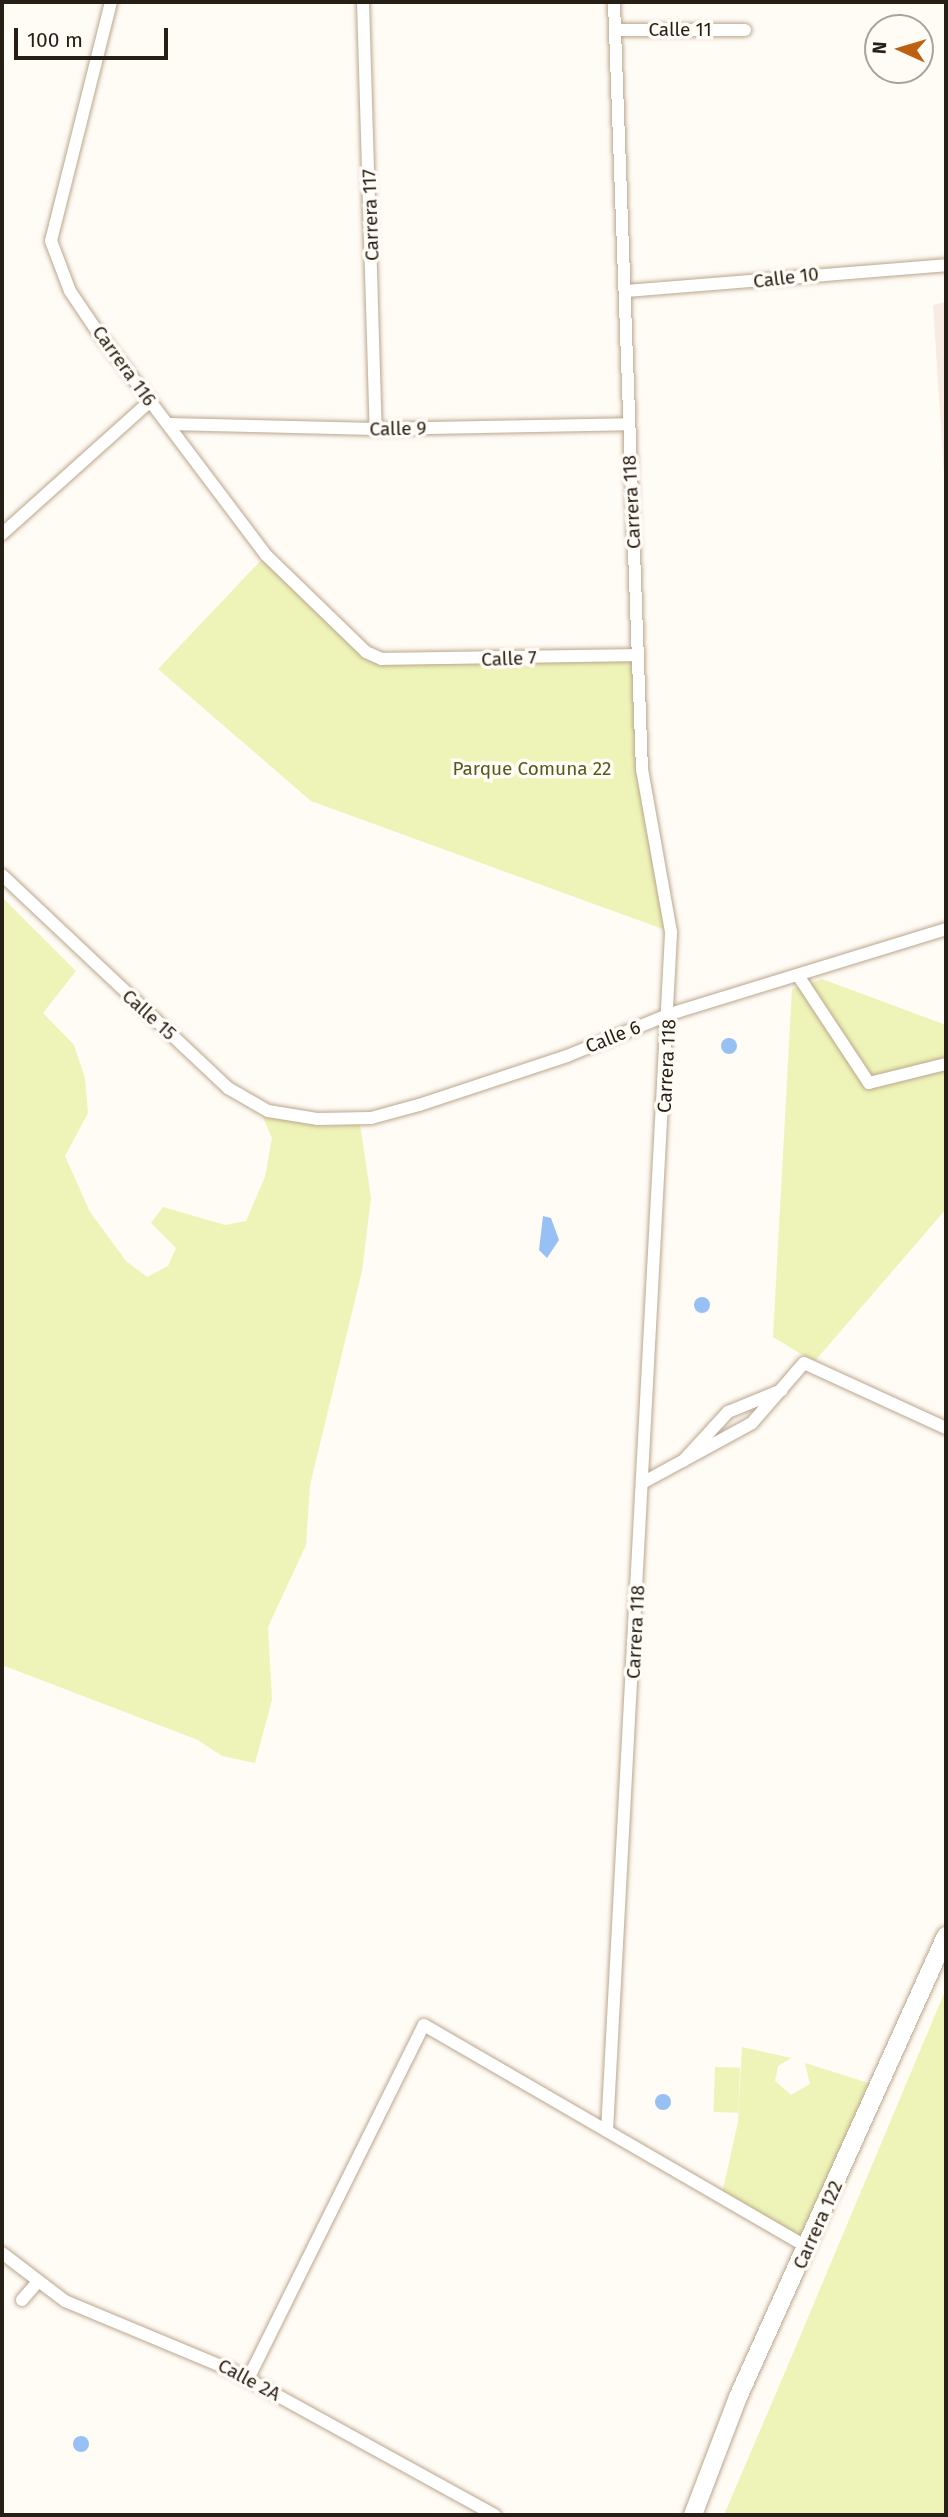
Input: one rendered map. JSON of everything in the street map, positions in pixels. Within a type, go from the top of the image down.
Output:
[{"type":"street","name":"Carrera 116","points":[[111,2],[51,241],[70,290],[149,402],[169,424],[266,555],[366,652],[382,659]]},
{"type":"street","name":"Carrera 117","points":[[363,2],[376,429]]},
{"type":"street","name":"Carrera 118","points":[[607,2131],[670,1014],[671,932],[642,770],[614,2]]},
{"type":"street","name":"Calle 11","points":[[615,30],[745,30]]},
{"type":"street","name":"Calle 10","points":[[626,291],[946,265]]},
{"type":"street","points":[[2,534],[149,402]]},
{"type":"street","name":"Calle 9","points":[[169,424],[376,429],[628,424]]},
{"type":"street","name":"Calle 7","points":[[382,659],[637,654]]},
{"type":"street","name":"Calle 15","points":[[2,875],[228,1088],[268,1111],[318,1119]]},
{"type":"street","name":"Calle 6","points":[[318,1119],[371,1118],[419,1104],[567,1056],[670,1014],[799,977],[946,929]]},
{"type":"street","points":[[799,977],[869,1083],[946,1064]]},
{"type":"street","points":[[644,1482],[677,1467],[752,1423],[804,1363],[946,1428]]},
{"type":"street","points":[[677,1467],[728,1412],[782,1390]]},
{"type":"street","name":"Carrera 122","points":[[693,2515],[738,2397],[808,2248],[946,1936]]},
{"type":"street","points":[[248,2379],[424,2025],[808,2248]]},
{"type":"street","name":"Calle 2A","points":[[2,2253],[36,2284],[248,2379],[495,2515]]},
{"type":"street","points":[[22,2300],[36,2284]]},
{"type":"shaded area","points":[[946,302],[946,505],[933,305]]},
{"type":"green space","name":"Parque Comuna 22","points":[[266,555],[382,659],[637,655],[642,770],[671,932],[311,801],[158,669]]},
{"type":"green space","points":[[2,897],[76,971],[43,1013],[74,1045],[85,1078],[88,1113],[65,1156],[90,1212],[126,1261],[147,1277],[168,1266],[176,1248],[151,1223],[163,1207],[225,1225],[246,1221],[265,1177],[272,1138],[262,1115],[322,1127],[360,1124],[371,1198],[362,1271],[310,1485],[306,1545],[268,1627],[272,1700],[255,1763],[222,1756],[198,1740],[2,1665]]},
{"type":"green space","points":[[822,979],[946,1025],[946,1209],[814,1362],[773,1337],[792,989]]},
{"type":"green space","points":[[946,1989],[946,2515],[724,2515],[791,2358]]},
{"type":"green space","points":[[742,2047],[791,2058],[778,2066],[775,2081],[791,2095],[810,2084],[805,2063],[878,2086],[808,2248],[721,2198],[738,2122]]},
{"type":"green space","points":[[715,2067],[740,2068],[738,2113],[713,2112]]},
{"type":"water","points":[[726,1038],[732,1038],[737,1046],[735,1052],[726,1054],[721,1049],[721,1043]]},
{"type":"water","points":[[543,1216],[551,1218],[559,1240],[547,1258],[539,1250]]},
{"type":"water","points":[[702,1297],[710,1305],[702,1313],[694,1305]]},
{"type":"water","points":[[663,2094],[669,2096],[669,2108],[663,2110],[657,2108],[655,2102],[657,2096]]},
{"type":"water","points":[[81,2436],[87,2438],[87,2450],[81,2452],[75,2450],[73,2444],[75,2438]]}]
